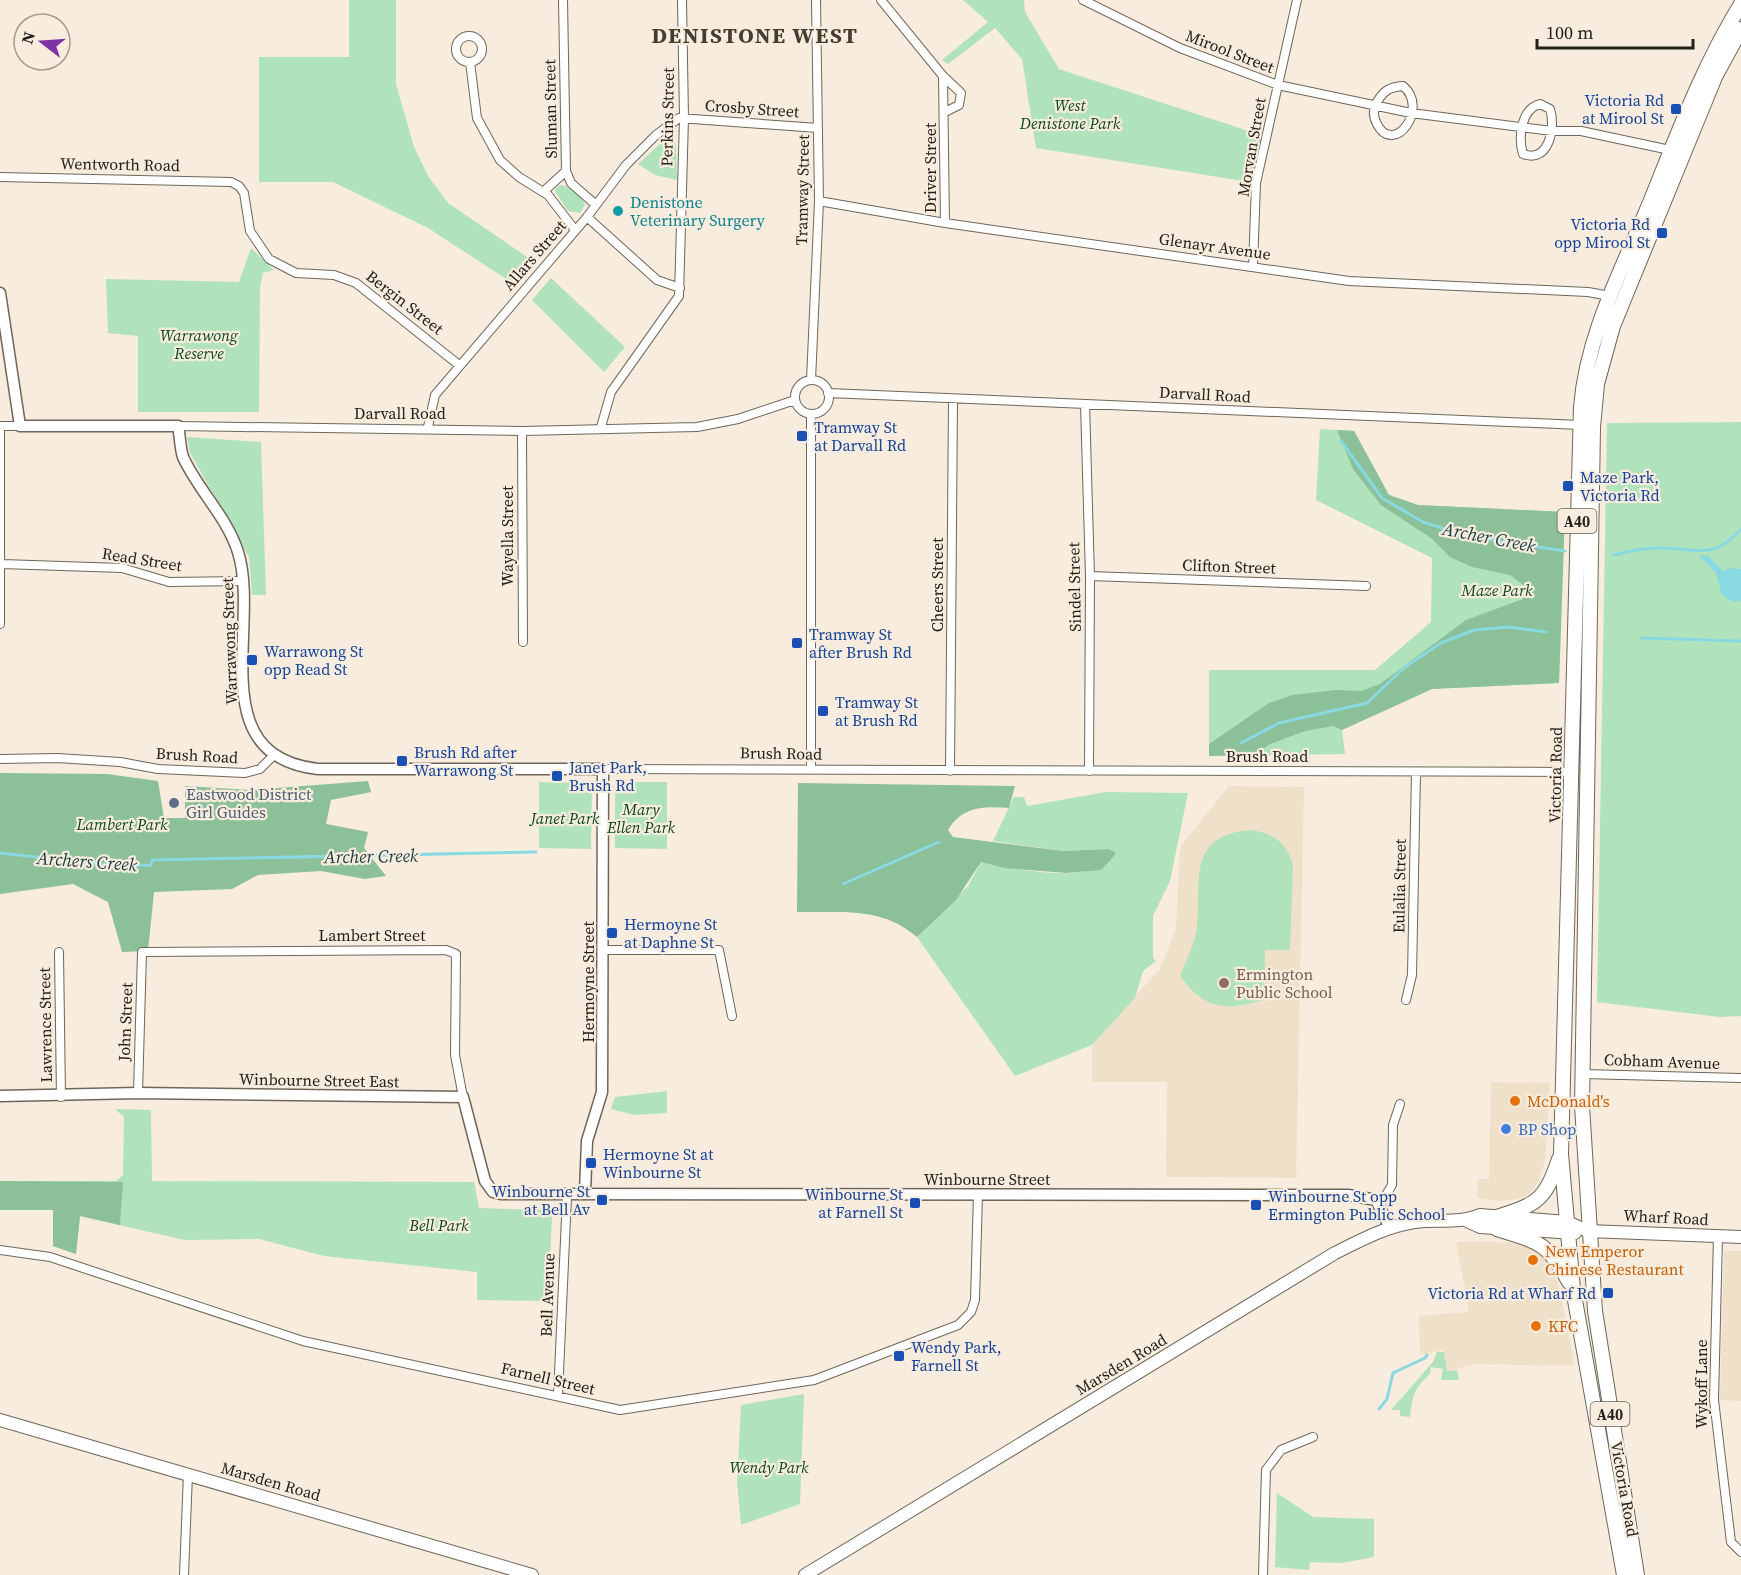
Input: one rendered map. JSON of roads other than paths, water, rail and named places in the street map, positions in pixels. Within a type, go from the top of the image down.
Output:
[{"type":"highway","name":"Victoria Road","points":[[1624,1575],[1573,1289],[1561,1154],[1580,425],[1586,369],[1610,296],[1708,61],[1741,4]]},
{"type":"highway","name":"Victoria Road","points":[[1637,1575],[1603,1372],[1588,1231],[1582,1074],[1589,609],[1597,384],[1612,326],[1715,77],[1741,29]]},
{"type":"highway","points":[[1497,1223],[1539,1201],[1550,1185],[1561,1154]]},
{"type":"highway","points":[[1497,1223],[1549,1250],[1557,1259],[1573,1289]]},
{"type":"main road","name":"Marsden Road","points":[[805,1575],[1335,1252],[1390,1228],[1430,1220],[1467,1221],[1480,1227],[1497,1223],[1588,1231]]},
{"type":"main road","name":"Wharf Road","points":[[1588,1231],[1741,1237]]},
{"type":"main road","name":"Marsden Road","points":[[0,1420],[532,1575]]},
{"type":"street","name":"Sluman Street","points":[[563,0],[566,171],[571,183],[596,205]]},
{"type":"street","name":"Perkins Street","points":[[601,427],[611,392],[679,296],[684,118],[682,0]]},
{"type":"street","name":"Tramway Street","points":[[811,380],[819,201],[816,0]]},
{"type":"street","name":"Driver Street","points":[[881,0],[943,76],[958,88],[962,97],[956,108],[945,112]]},
{"type":"street","name":"Mirool Street","points":[[1083,0],[1180,48],[1278,85],[1411,113],[1552,131],[1581,131],[1670,150]]},
{"type":"street","name":"Morvan Street","points":[[1253,267],[1256,183],[1297,0]]},
{"type":"street","points":[[470,62],[474,108],[500,160],[519,177],[543,192],[575,230]]},
{"type":"street","name":"Driver Street","points":[[943,76],[945,223]]},
{"type":"street","points":[[1403,86],[1411,92],[1414,102],[1411,113],[1408,125],[1400,134],[1389,136],[1380,131],[1374,118],[1375,105],[1383,92],[1392,87],[1403,86]]},
{"type":"street","points":[[1540,104],[1550,109],[1554,120],[1552,131],[1547,146],[1539,154],[1531,157],[1523,154],[1522,127],[1526,113],[1532,106],[1540,104]]},
{"type":"street","name":"Allars Street","points":[[428,427],[435,395],[459,365],[587,217],[626,165],[656,135],[679,118],[684,118]]},
{"type":"street","name":"Crosby Street","points":[[684,118],[818,128]]},
{"type":"street","points":[[543,192],[566,171]]},
{"type":"street","name":"Wentworth Road","points":[[0,177],[221,181],[239,186]]},
{"type":"street","name":"Bergin Street","points":[[239,186],[244,193],[250,231],[269,259],[297,273],[334,275],[357,283],[459,365]]},
{"type":"street","name":"Glenayr Avenue","points":[[819,201],[945,223],[1349,281],[1588,292],[1610,296]]},
{"type":"street","points":[[587,217],[657,280],[680,288]]},
{"type":"street","points":[[0,293],[20,426]]},
{"type":"street","points":[[811,380],[820,382],[828,393],[825,408],[811,414],[801,410],[795,400],[800,385],[811,380]]},
{"type":"street","name":"Darvall Road","points":[[828,393],[1580,425]]},
{"type":"street","name":"Darvall Road","points":[[0,426],[428,427],[522,430],[697,427],[738,419],[795,400]]},
{"type":"street","name":"Cheers Street","points":[[950,771],[953,400]]},
{"type":"street","name":"Sindel Street","points":[[1084,404],[1090,576],[1089,771]]},
{"type":"street","points":[[811,414],[811,768]]},
{"type":"street","points":[[0,426],[2,564],[0,624]]},
{"type":"street","name":"Warrawong Street","points":[[178,426],[183,456],[237,549],[243,581],[245,710],[256,735],[274,755]]},
{"type":"street","name":"Wayella Street","points":[[522,430],[523,642]]},
{"type":"street","name":"Read Street","points":[[2,564],[122,568],[169,582],[243,581]]},
{"type":"street","name":"Clifton Street","points":[[1090,576],[1366,586]]},
{"type":"street","name":"Brush Road","points":[[0,759],[57,758],[120,762],[158,769],[245,773],[260,769],[274,755],[294,765],[318,770],[811,768],[950,771],[1572,772]]},
{"type":"street","name":"Hermoyne Street","points":[[585,1193],[586,1141],[602,1092],[603,769]]},
{"type":"street","name":"Eulalia Street","points":[[1406,1000],[1412,975],[1416,772]]},
{"type":"street","name":"Lambert Street","points":[[142,952],[446,950],[456,954],[455,1055],[463,1097]]},
{"type":"street","points":[[604,950],[719,950],[732,1016]]},
{"type":"street","name":"Lawrence Street","points":[[59,952],[61,1097]]},
{"type":"street","name":"John Street","points":[[138,1093],[142,952]]},
{"type":"street","name":"Cobham Avenue","points":[[1582,1074],[1741,1078]]},
{"type":"street","name":"Winbourne Street East","points":[[0,1096],[61,1097],[138,1093],[463,1097]]},
{"type":"street","points":[[463,1097],[485,1181],[493,1192],[567,1196]]},
{"type":"street","points":[[1390,1228],[1380,1205],[1392,1185],[1393,1125],[1400,1104]]},
{"type":"street","name":"Winbourne Street","points":[[567,1196],[585,1193],[1348,1195],[1373,1198],[1380,1205]]},
{"type":"street","name":"Farnell Street","points":[[0,1250],[50,1257],[303,1341],[624,1410],[814,1380],[958,1324],[971,1312],[975,1300],[978,1194]]},
{"type":"street","name":"Bell Avenue","points":[[558,1395],[567,1196]]},
{"type":"street","name":"Wykoff Lane","points":[[1718,1236],[1714,1409],[1731,1542],[1741,1552]]},
{"type":"street","points":[[1263,1575],[1266,1470],[1281,1450],[1313,1437]]},
{"type":"street","points":[[184,1575],[188,1474]]},
{"type":"water","points":[[1699,555],[1708,556],[1723,571],[1730,568],[1741,569],[1741,601],[1733,602],[1722,595],[1716,573]]},
{"type":"waterway","name":"Archer Creek","points":[[1341,441],[1382,498],[1423,522],[1467,536],[1565,551]]},
{"type":"waterway","name":"Archer Creek","points":[[1614,555],[1654,548],[1713,549],[1731,539],[1741,529]]},
{"type":"waterway","name":"Archer Creek","points":[[1241,743],[1279,723],[1367,703],[1405,667],[1441,643],[1474,630],[1509,627],[1546,632]]},
{"type":"waterway","name":"Archer Creek","points":[[1642,638],[1741,641]]},
{"type":"waterway","name":"Archer Creek","points":[[843,884],[939,842]]},
{"type":"waterway","name":"Archer Creek","points":[[0,853],[118,866],[151,865],[152,860],[536,852]]},
{"type":"waterway","points":[[1379,1409],[1387,1399],[1393,1373],[1427,1355]]},
{"type":"place","name":"Victoria Rd at Mirool St","points":[[1676,109]]},
{"type":"place","name":"Denistone Veterinary Surgery","points":[[618,211]]},
{"type":"place","name":"Victoria Rd opp Mirool St","points":[[1662,233]]},
{"type":"place","name":"Tramway St at Darvall Rd","points":[[802,436]]},
{"type":"place","name":"Maze Park, Victoria Rd","points":[[1568,486]]},
{"type":"place","name":"Tramway St after Brush Rd","points":[[797,643]]},
{"type":"place","name":"Warrawong St opp Read St","points":[[252,660]]},
{"type":"place","name":"Tramway St at Brush Rd","points":[[823,711]]},
{"type":"place","name":"Brush Rd after Warrawong St","points":[[402,761]]},
{"type":"place","name":"Janet Park, Brush Rd","points":[[557,776]]},
{"type":"place","name":"Eastwood District Girl Guides","points":[[174,803]]},
{"type":"place","name":"Hermoyne St at Daphne St","points":[[612,933]]},
{"type":"place","name":"Ermington Public School","points":[[1224,983]]},
{"type":"place","name":"McDonald's","points":[[1515,1101]]},
{"type":"place","name":"BP Shop","points":[[1506,1129]]},
{"type":"place","name":"Hermoyne St at Winbourne St","points":[[591,1163]]},
{"type":"place","name":"Winbourne St at Bell Av","points":[[602,1200]]},
{"type":"place","name":"Winbourne St at Farnell St","points":[[915,1203]]},
{"type":"place","name":"Winbourne St opp Ermington Public School","points":[[1256,1205]]},
{"type":"place","name":"New Emperor Chinese Restaurant","points":[[1533,1260]]},
{"type":"place","name":"Victoria Rd at Wharf Rd","points":[[1608,1293]]},
{"type":"place","name":"KFC","points":[[1536,1326]]},
{"type":"place","name":"Wendy Park, Farnell St","points":[[899,1356]]},
{"type":"district","name":"DENISTONE WEST","points":[[755,35]]},
{"type":"park label","name":"West Denistone Park","points":[[1070,114]]},
{"type":"park label","name":"Warrawong Reserve","points":[[199,344]]},
{"type":"park label","name":"Maze Park","points":[[1497,590]]},
{"type":"park label","name":"Janet Park","points":[[565,818]]},
{"type":"park label","name":"Mary Ellen Park","points":[[641,818]]},
{"type":"park label","name":"Lambert Park","points":[[122,824]]},
{"type":"park label","name":"Bell Park","points":[[439,1225]]},
{"type":"park label","name":"Wendy Park","points":[[769,1467]]},
{"type":"water label","name":"Archers Creek","points":[[87,861]]}]
